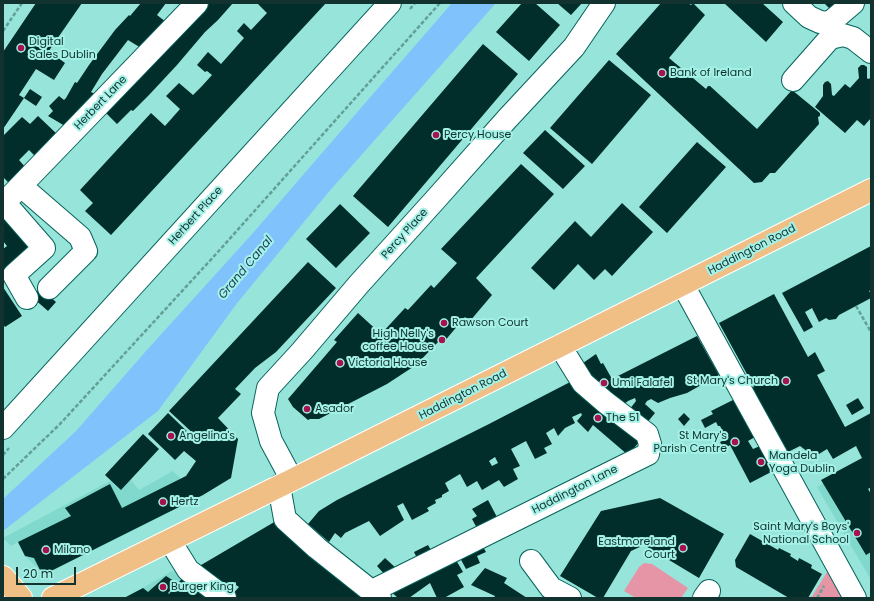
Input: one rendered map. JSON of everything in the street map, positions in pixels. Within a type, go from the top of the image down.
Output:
[{"type":"main road","name":"Haddington Road","points":[[53,598],[170,541],[871,190]]},
{"type":"main road","points":[[3,577],[21,598]]},
{"type":"street","name":"Herbert Lane","points":[[27,298],[14,275],[44,248],[4,202],[197,3]]},
{"type":"street","name":"Herbert Place","points":[[3,428],[390,3]]},
{"type":"street","name":"Percy Place","points":[[376,595],[317,548],[285,519],[286,483],[262,413],[268,388],[507,119],[574,48],[604,3]]},
{"type":"street","points":[[794,3],[809,17],[820,22],[828,23],[834,20],[853,3]]},
{"type":"street","points":[[793,80],[830,38],[843,35],[853,38],[871,52]]},
{"type":"street","points":[[21,186],[80,237],[86,251],[49,288]]},
{"type":"street","points":[[683,285],[855,598]]},
{"type":"street","name":"Haddington Lane","points":[[376,595],[648,454],[650,444],[647,434],[605,402],[583,382],[560,346]]},
{"type":"street","points":[[170,541],[188,570],[225,598]]},
{"type":"street","points":[[531,561],[551,588],[570,598]]},
{"type":"path","points":[[3,31],[22,3]]},
{"type":"path","points":[[3,477],[4,478],[60,424],[217,253],[440,3]]},
{"type":"path","points":[[856,306],[871,332]]},
{"type":"shaded area","name":"Saint Mary's Boys' National School","points":[[871,455],[871,580],[817,487]]},
{"type":"shaded area","points":[[173,471],[199,497],[49,572],[40,570],[25,556],[18,542],[11,546],[3,538],[125,473],[139,490]]},
{"type":"shaded area","points":[[644,563],[652,564],[688,588],[681,598],[636,598],[624,591],[639,567]]},
{"type":"shaded area","points":[[832,564],[848,598],[811,598]]},
{"type":"shaded area","points":[[172,571],[185,575],[211,598],[124,598],[143,588]]},
{"type":"water","name":"Grand Canal","points":[[452,3],[496,3],[327,194],[238,302],[158,411],[3,531],[3,499],[76,431],[252,234]]},
{"type":"building","points":[[36,3],[82,3],[46,55],[50,56],[53,54],[65,63],[54,80],[36,69],[19,95],[24,98],[3,129],[3,52]]},
{"type":"building","points":[[141,3],[166,3],[157,15],[166,22],[141,48],[128,40],[102,74],[91,92],[97,95],[65,126],[48,116],[53,111],[49,106],[59,96],[64,100],[66,98],[75,82],[77,83],[115,30]]},
{"type":"building","points":[[207,3],[233,3],[149,95],[117,124],[105,112]]},
{"type":"building","points":[[257,3],[326,3],[111,235],[85,211],[93,203],[80,190],[151,113],[165,126],[180,109],[166,96],[179,83],[193,95],[202,86],[212,75],[207,71],[205,72],[197,65],[208,52],[221,64],[244,38],[237,31],[244,23],[251,30],[267,13]]},
{"type":"building","points":[[522,3],[535,3],[560,25],[529,61],[496,32]]},
{"type":"building","points":[[557,3],[582,3],[571,15]]},
{"type":"building","points":[[661,3],[688,3],[691,5],[693,3],[705,15],[669,58],[706,89],[710,86],[757,129],[792,90],[820,113],[820,116],[818,117],[819,124],[775,173],[770,173],[762,182],[754,183],[616,54]]},
{"type":"building","points":[[724,3],[762,3],[783,22],[766,42]]},
{"type":"building","points":[[824,3],[841,3],[832,11]]},
{"type":"building","name":"Percy House","points":[[483,44],[518,74],[388,227],[353,196]]},
{"type":"building","points":[[609,60],[651,95],[592,164],[550,128]]},
{"type":"building","points":[[861,65],[867,67],[867,78],[871,78],[871,118],[864,126],[857,120],[845,133],[815,107],[823,96],[823,85],[825,82],[828,81],[831,84],[832,95],[834,96],[845,84],[850,88],[859,78],[858,68]]},
{"type":"building","points":[[30,89],[42,97],[36,106],[24,98]]},
{"type":"building","points":[[38,116],[58,135],[36,157],[29,150],[19,160],[26,168],[10,184],[3,177],[3,136],[22,117],[30,124]]},
{"type":"building","points":[[545,130],[585,166],[563,189],[523,153]]},
{"type":"building","points":[[697,142],[726,167],[667,233],[639,207]]},
{"type":"building","points":[[521,164],[554,194],[476,278],[492,295],[470,321],[465,317],[443,343],[439,341],[416,365],[387,384],[319,419],[308,420],[293,407],[288,399],[337,342],[334,340],[358,313],[381,334],[405,308],[408,310],[431,285],[434,288],[457,263],[441,249]]},
{"type":"building","points":[[622,203],[653,232],[612,276],[605,269],[594,280],[578,264],[554,290],[531,268],[575,221],[591,237]]},
{"type":"building","points":[[340,204],[370,233],[336,268],[306,239]]},
{"type":"building","points":[[3,214],[33,250],[3,275],[3,249],[7,246],[3,241]]},
{"type":"building","points":[[871,246],[871,290],[869,291],[871,298],[839,315],[836,319],[829,320],[826,318],[819,322],[812,308],[805,312],[813,327],[804,332],[782,293]]},
{"type":"building","points":[[308,262],[336,288],[276,352],[255,368],[235,389],[241,394],[218,418],[238,439],[231,478],[203,495],[49,572],[40,570],[34,558],[25,556],[18,542],[71,516],[65,508],[110,484],[122,508],[186,476],[196,461],[184,451],[175,460],[148,434],[168,413],[195,439],[197,437],[169,411]]},
{"type":"building","points":[[3,287],[22,316],[5,327],[3,324]]},
{"type":"building","points":[[40,288],[56,302],[48,311],[32,297]]},
{"type":"building","name":"St Mary's Church","points":[[774,294],[808,357],[815,352],[825,371],[817,375],[845,427],[871,413],[871,487],[868,489],[871,494],[871,552],[866,555],[821,480],[862,458],[856,446],[833,459],[827,449],[819,454],[808,452],[800,446],[788,452],[763,407],[755,411],[745,392],[754,387],[719,323]]},
{"type":"building","points":[[697,336],[719,375],[687,393],[658,403],[651,399],[647,401],[645,404],[655,413],[646,424],[629,410],[636,401],[635,398],[624,404],[596,387],[583,363],[596,354],[612,379]]},
{"type":"building","points":[[574,380],[641,440],[628,455],[593,425],[588,432],[577,421],[582,415],[581,413],[572,417],[575,423],[565,428],[558,436],[554,428],[546,433],[552,444],[544,448],[547,453],[535,459],[526,441],[511,449],[520,466],[513,469],[518,479],[504,487],[499,480],[482,490],[477,481],[467,487],[460,474],[445,483],[449,491],[442,495],[442,497],[435,500],[436,503],[427,508],[429,511],[412,520],[403,503],[397,506],[404,520],[380,536],[369,521],[345,533],[341,538],[335,533],[329,542],[308,524],[319,511],[337,500]],"holes":[[[495,457],[498,463],[492,466],[489,461]]]},
{"type":"building","points":[[858,398],[864,408],[852,415],[846,405]]},
{"type":"building","name":"St Mary's Parish Centre","points":[[735,399],[755,437],[748,441],[753,449],[760,446],[773,471],[750,483],[730,445],[724,449],[720,442],[727,439],[720,426],[718,426],[716,422],[705,428],[701,420],[713,414],[711,411]]},
{"type":"building","points":[[684,413],[690,419],[684,426],[678,419]]},
{"type":"building","points":[[143,434],[159,449],[121,490],[105,475]]},
{"type":"building","name":"Eastmoreland Court","points":[[660,498],[724,534],[699,578],[644,545],[631,551],[603,598],[598,598],[560,576],[601,511]]},
{"type":"building","points":[[488,500],[498,519],[478,530],[472,519],[477,516],[472,509]]},
{"type":"building","points":[[276,521],[368,598],[231,598],[230,597],[239,587],[236,585],[236,582],[220,590],[196,568]]},
{"type":"building","points":[[750,534],[778,550],[779,548],[791,554],[790,556],[798,561],[799,558],[812,565],[811,568],[822,574],[808,598],[789,598],[736,567],[735,560]]},
{"type":"building","points":[[428,545],[432,552],[418,560],[414,552]]},
{"type":"building","points":[[482,545],[486,552],[477,556],[480,563],[466,569],[459,556]]},
{"type":"building","points":[[385,558],[397,569],[386,576],[377,566]]},
{"type":"building","points":[[456,560],[463,572],[457,575],[464,587],[444,598],[437,598],[430,583],[409,598],[398,598],[389,590]]},
{"type":"building","points":[[485,568],[507,578],[504,583],[527,598],[494,598],[495,596],[471,585]]},
{"type":"building","points":[[185,575],[210,598],[124,598],[143,588],[148,592],[166,576],[177,583],[168,593],[169,594]]},
{"type":"place","name":"Digital Sales Dublin","points":[[21,48]]},
{"type":"place","name":"Bank of Ireland","points":[[662,73]]},
{"type":"place","name":"Percy House","points":[[436,135]]},
{"type":"place","name":"Rawson Court","points":[[444,323]]},
{"type":"place","name":"High Nelly's coffee House","points":[[442,340]]},
{"type":"place","name":"Victoria House","points":[[340,363]]},
{"type":"place","name":"St Mary's Church","points":[[786,381]]},
{"type":"place","name":"Umi Falafel","points":[[604,383]]},
{"type":"place","name":"Asador","points":[[307,409]]},
{"type":"place","name":"The 51","points":[[598,418]]},
{"type":"place","name":"Angelina's","points":[[171,436]]},
{"type":"place","name":"St Mary's Parish Centre","points":[[735,442]]},
{"type":"place","name":"Mandela Yoga Dublin","points":[[761,462]]},
{"type":"place","name":"Hertz","points":[[163,502]]},
{"type":"place","name":"Saint Mary's Boys' National School","points":[[857,533]]},
{"type":"place","name":"Eastmoreland Court","points":[[683,548]]},
{"type":"place","name":"Milano","points":[[46,550]]},
{"type":"place","name":"Burger King","points":[[163,587]]}]
